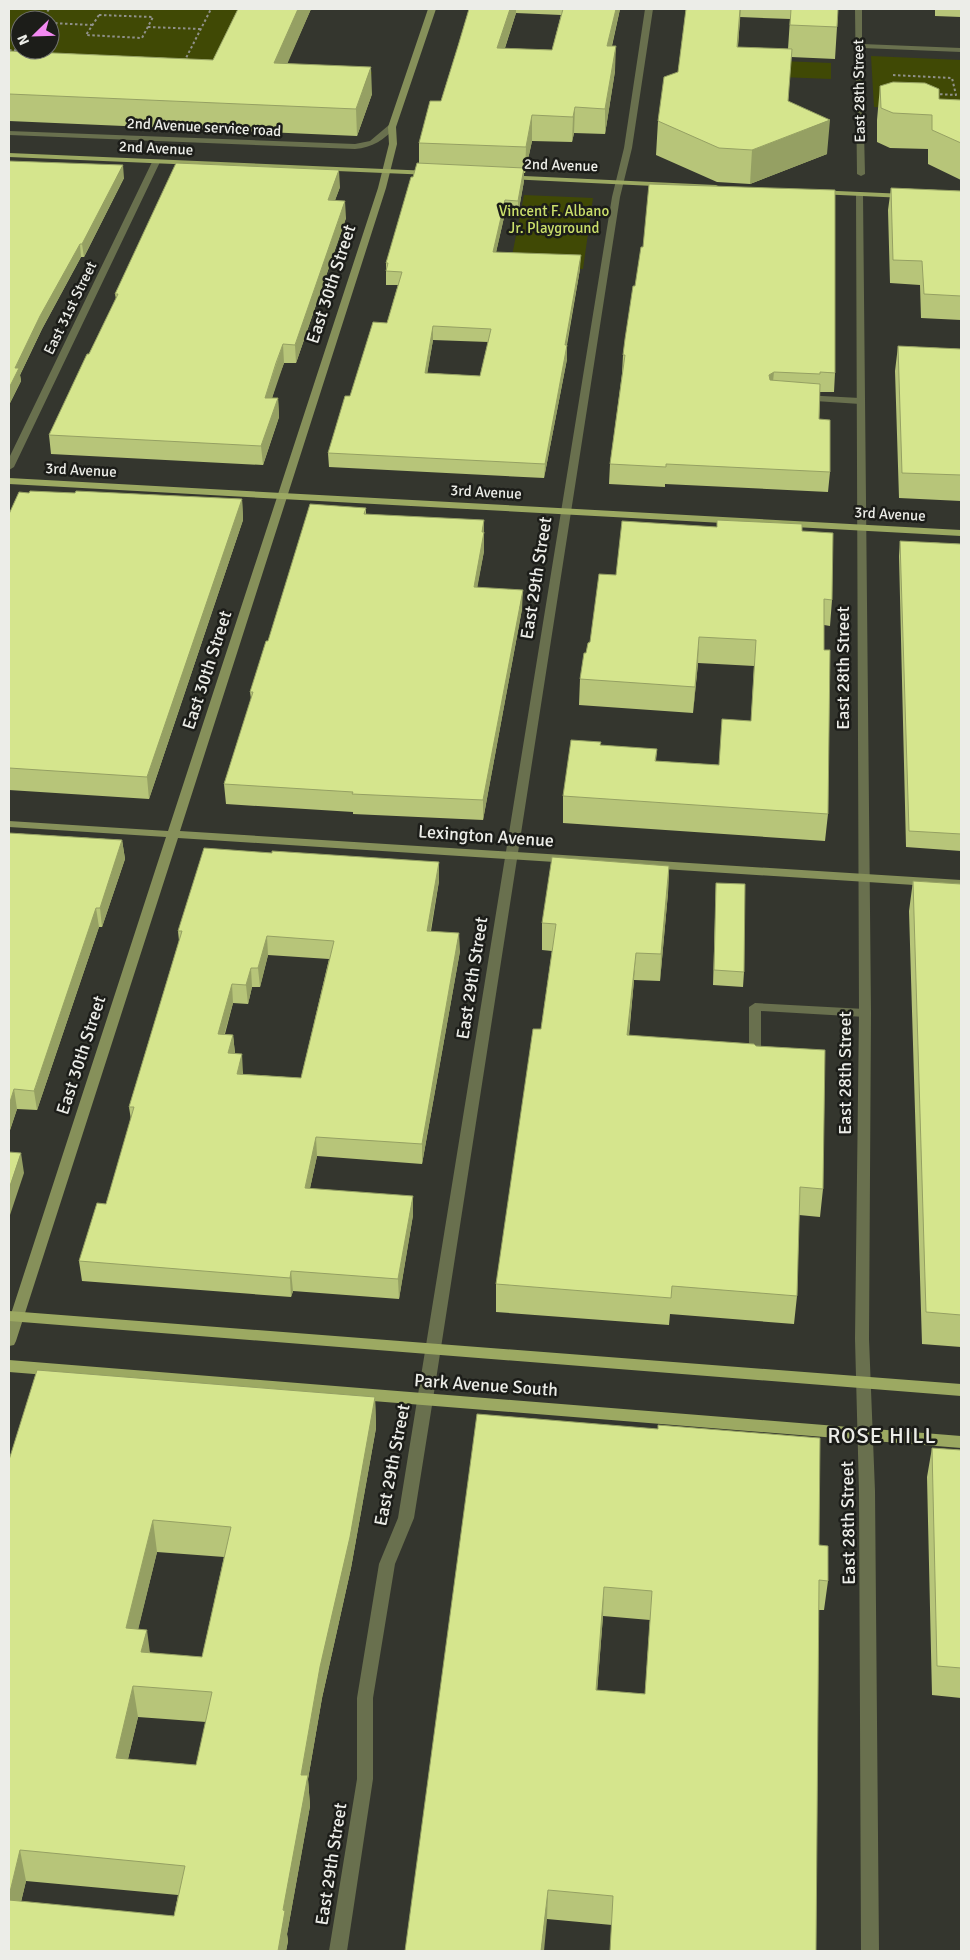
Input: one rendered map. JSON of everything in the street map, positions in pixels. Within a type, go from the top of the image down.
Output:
[{"type":"main road","name":"2nd Avenue","points":[[9,155],[438,174]]},
{"type":"main road","name":"2nd Avenue","points":[[495,176],[725,187]]},
{"type":"main road","points":[[811,192],[912,196]]},
{"type":"main road","name":"3rd Avenue","points":[[9,481],[961,532]]},
{"type":"main road","name":"Park Avenue South","points":[[12,1316],[961,1390]]},
{"type":"main road","name":"Park Avenue South","points":[[9,1366],[961,1442]]},
{"type":"street","name":"East 30th Street","points":[[9,1341],[12,1316],[173,834],[283,496],[386,171],[393,144],[392,127],[432,9]]},
{"type":"street","name":"East 29th Street","points":[[338,1951],[365,1780],[366,1745],[364,1713],[367,1688],[387,1564],[404,1524],[426,1399],[616,197],[649,9]]},
{"type":"street","name":"East 28th Street","points":[[858,9],[861,174]]},
{"type":"street","points":[[859,46],[961,50]]},
{"type":"street","name":"2nd Avenue service road","points":[[9,132],[337,147],[364,146],[374,143],[392,127]]},
{"type":"street","name":"East 31st Street","points":[[9,466],[156,162]]},
{"type":"street","name":"East 28th Street","points":[[859,194],[865,1013],[862,1329],[865,1434],[870,1951]]},
{"type":"street","points":[[790,397],[860,401]]},
{"type":"street","name":"Lexington Avenue","points":[[9,824],[961,884]]},
{"type":"street","points":[[755,1068],[755,1007],[865,1013]]},
{"type":"path","points":[[176,60],[186,60],[211,9]]},
{"type":"path","points":[[98,15],[153,17],[142,38],[86,35],[92,25],[98,15]]},
{"type":"path","points":[[60,23],[92,25]]},
{"type":"path","points":[[148,27],[201,29]]},
{"type":"path","points":[[893,75],[952,78],[956,95],[929,94]]},
{"type":"green space","points":[[9,9],[252,9],[284,68],[372,72],[366,93],[9,81]]},
{"type":"green space","points":[[871,56],[961,60],[961,111],[874,107]]},
{"type":"green space","points":[[759,60],[831,63],[831,79],[758,76]]},
{"type":"green space","name":"Vincent F. Albano Jr. Playground","points":[[524,195],[593,198],[583,269],[510,266]]},
{"type":"building","points":[[238,9],[298,9],[274,63],[371,67],[356,109],[9,94],[9,51],[10,60],[60,60],[60,53],[213,60]]},
{"type":"building","points":[[469,9],[510,9],[497,48],[552,50],[563,9],[616,9],[607,46],[616,46],[605,109],[575,107],[573,117],[532,115],[526,147],[419,143],[430,101],[441,101]]},
{"type":"building","points":[[686,9],[740,9],[737,47],[792,49],[788,101],[830,120],[752,150],[719,148],[658,121],[664,77],[678,72]]},
{"type":"building","points":[[791,9],[838,9],[837,27],[790,25]]},
{"type":"building","points":[[893,82],[925,83],[939,89],[939,99],[961,100],[961,143],[932,130],[932,115],[893,113],[881,108],[880,86]]},
{"type":"building","points":[[9,161],[123,165],[82,244],[80,244],[40,316],[15,368],[19,368],[9,388]]},
{"type":"building","points":[[176,163],[339,170],[328,200],[345,201],[295,345],[283,344],[276,363],[265,398],[278,398],[261,446],[49,435],[118,294],[115,294]]},
{"type":"building","points":[[417,163],[524,168],[518,201],[505,200],[493,252],[581,255],[545,464],[328,453],[345,396],[350,396],[373,322],[387,323],[402,272],[386,271],[388,263],[386,263],[411,177],[413,177]],"holes":[[[433,326],[491,329],[480,376],[425,373]]]},
{"type":"building","points":[[649,184],[835,190],[835,373],[774,372],[769,375],[770,380],[820,384],[819,419],[830,420],[830,472],[666,464],[666,467],[610,464],[633,286],[635,286],[641,247],[643,247]]},
{"type":"building","points":[[891,188],[961,191],[961,296],[924,294],[922,261],[893,260]]},
{"type":"building","points":[[898,346],[961,349],[961,475],[902,473]]},
{"type":"building","points":[[30,491],[75,493],[76,491],[242,499],[147,777],[9,768],[9,514],[19,492],[29,493]]},
{"type":"building","points":[[310,504],[366,508],[364,514],[484,520],[482,532],[484,532],[474,587],[523,590],[483,800],[352,794],[353,792],[224,784],[253,692],[250,692],[266,641],[268,641]]},
{"type":"building","points":[[717,520],[802,524],[802,531],[833,533],[832,600],[824,599],[824,650],[830,650],[828,814],[563,796],[571,740],[601,742],[600,745],[657,749],[655,761],[719,765],[722,719],[751,721],[756,640],[699,637],[695,687],[580,679],[584,653],[586,653],[588,643],[590,642],[599,574],[616,575],[622,521],[717,527]]},
{"type":"building","points":[[900,541],[961,544],[961,834],[909,831]]},
{"type":"building","points":[[9,833],[122,840],[100,908],[96,908],[34,1091],[14,1089],[9,1105]]},
{"type":"building","points":[[204,848],[439,862],[427,931],[459,933],[422,1144],[316,1137],[305,1188],[413,1196],[398,1279],[291,1271],[290,1278],[79,1261],[97,1203],[106,1204],[134,1107],[129,1107],[182,931],[178,931]],"holes":[[[267,936],[334,941],[301,1078],[237,1074],[242,1054],[228,1053],[233,1035],[218,1034],[232,984],[246,985],[251,968],[258,968]]]},
{"type":"building","points":[[552,857],[669,866],[661,954],[636,953],[627,1035],[825,1050],[823,1189],[800,1187],[797,1296],[672,1286],[671,1298],[496,1284],[533,1029],[541,1029],[556,924],[542,923]]},
{"type":"building","points":[[913,881],[961,884],[961,1315],[926,1312]]},
{"type":"building","points":[[716,883],[745,884],[744,972],[714,970]]},
{"type":"building","points":[[9,1152],[21,1153],[9,1189]]},
{"type":"building","points":[[37,1370],[375,1397],[350,1537],[320,1667],[301,1775],[308,1775],[283,1910],[285,1911],[278,1951],[9,1951],[9,1900],[174,1916],[185,1866],[20,1850],[9,1896],[9,1460]],"holes":[[[153,1520],[231,1527],[202,1657],[141,1652],[147,1630],[126,1628]],[[133,1686],[212,1692],[196,1765],[116,1758]]]},
{"type":"building","points":[[477,1414],[658,1429],[658,1425],[820,1438],[819,1545],[828,1546],[828,1581],[819,1580],[816,1951],[610,1951],[613,1896],[548,1890],[541,1951],[405,1951]],"holes":[[[604,1587],[652,1591],[645,1694],[596,1690]]]},
{"type":"building","points":[[932,1448],[961,1450],[961,1668],[937,1666]]},
{"type":"district","name":"ROSE HILL","points":[[882,1435]]}]
